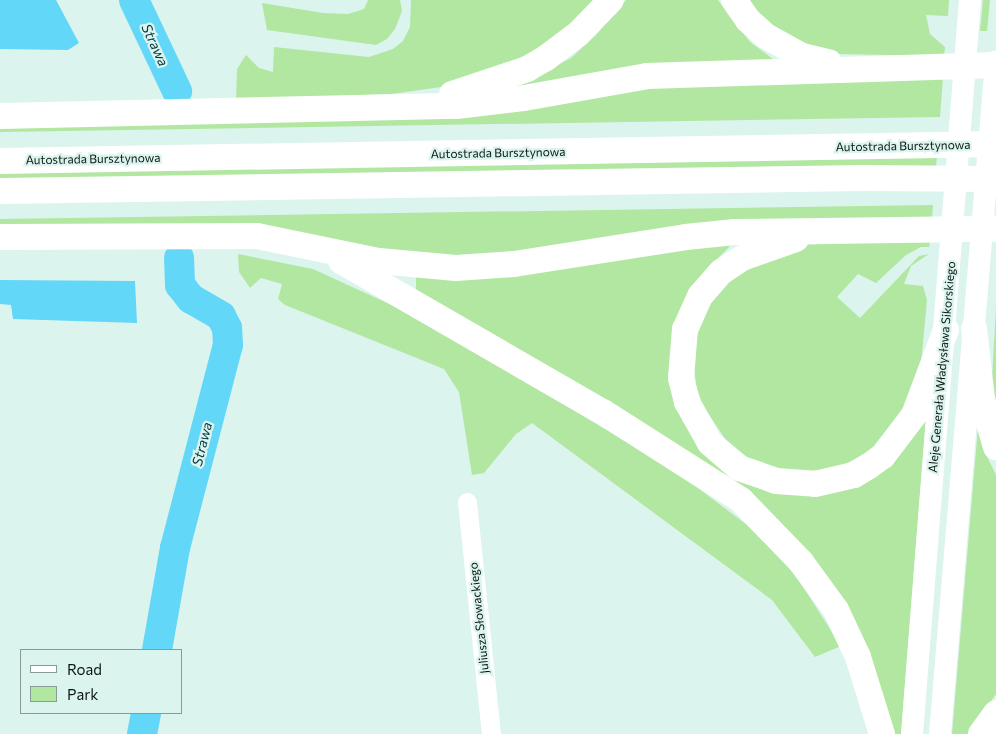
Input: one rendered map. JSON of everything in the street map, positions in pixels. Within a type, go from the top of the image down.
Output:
[{"type":"highway","points":[[380,107],[442,97],[527,69],[578,34],[611,0]]},
{"type":"highway","points":[[734,0],[748,20],[766,36],[794,52],[828,62],[870,68]]},
{"type":"highway","points":[[0,116],[380,107],[490,102],[647,76],[996,65]]},
{"type":"highway","name":"Autostrada Bursztynowa","points":[[0,161],[996,144]]},
{"type":"highway","points":[[0,191],[862,178],[996,179]]},
{"type":"highway","points":[[0,236],[257,236],[388,262],[468,268],[532,262],[697,236],[770,231],[836,233],[996,229]]},
{"type":"highway","points":[[836,233],[776,244],[742,258],[721,272],[691,311],[681,352],[681,378],[687,402],[698,427],[723,457],[756,475],[796,484],[815,484],[854,475],[883,456],[914,415],[946,330]]},
{"type":"highway","points":[[301,245],[402,294],[603,412],[741,500],[801,562],[836,610],[858,657],[882,734]]},
{"type":"highway","points":[[974,329],[982,399],[996,448]]},
{"type":"highway","points":[[981,734],[996,712]]},
{"type":"main road","name":"Aleje Generała Władysława Sikorskiego","points":[[912,734],[946,330],[970,0]]},
{"type":"main road","points":[[940,734],[996,61]]},
{"type":"street","name":"Juliusza Słowackiego","points":[[467,502],[490,734]]},
{"type":"green space","points":[[368,0],[400,0],[402,11],[395,29],[387,39],[376,45],[267,30],[262,3],[323,13],[348,14],[364,9]]},
{"type":"green space","points":[[411,0],[600,0],[538,53],[463,84],[391,94],[236,100],[237,69],[246,55],[259,68],[273,72],[274,47],[369,57],[393,49],[403,41],[410,27]]},
{"type":"green space","points":[[626,0],[718,0],[750,42],[773,59],[506,91],[571,58],[596,35]]},
{"type":"green space","points":[[744,0],[949,0],[948,16],[926,15],[930,34],[945,47],[944,56],[837,54],[786,38]]},
{"type":"green space","points":[[983,0],[990,0],[987,31],[980,31]]},
{"type":"green space","points":[[943,77],[940,117],[0,132],[0,125],[662,85]]},
{"type":"green space","points":[[937,156],[936,167],[0,182],[0,169]]},
{"type":"green space","points":[[933,205],[932,219],[463,258],[0,226],[0,219]]},
{"type":"green space","points":[[930,241],[929,247],[921,247],[906,255],[876,283],[858,274],[837,297],[860,318],[919,256],[929,254],[911,266],[904,284],[923,286],[927,300],[921,364],[906,405],[870,451],[830,472],[791,474],[751,460],[726,440],[703,406],[696,385],[694,363],[698,326],[703,311],[737,271],[797,245]]},
{"type":"green space","points":[[732,244],[706,270],[682,420],[705,455],[818,495],[927,404],[901,734],[891,734],[804,554],[416,294],[416,272]]},
{"type":"green space","points":[[238,254],[313,269],[422,319],[678,473],[759,534],[796,576],[841,646],[815,657],[772,600],[532,423],[516,434],[484,473],[472,475],[459,392],[444,369],[285,305],[278,299],[282,284],[261,278],[250,288],[239,272]]},
{"type":"green space","points":[[996,308],[996,412],[992,379]]},
{"type":"green space","points":[[978,427],[984,450],[996,475],[996,694],[968,734],[952,734]]},
{"type":"water","points":[[0,0],[56,0],[79,43],[68,50],[0,49]]},
{"type":"water","points":[[0,280],[135,281],[137,323],[13,319],[11,305],[0,304]]},
{"type":"waterway","name":"Strawa","points":[[134,0],[177,91]]},
{"type":"waterway","name":"Strawa","points":[[157,649],[175,548],[228,345],[227,328],[221,316],[191,299],[180,285],[179,258]]},
{"type":"waterway","name":"Strawa","points":[[142,734],[146,714]]}]
